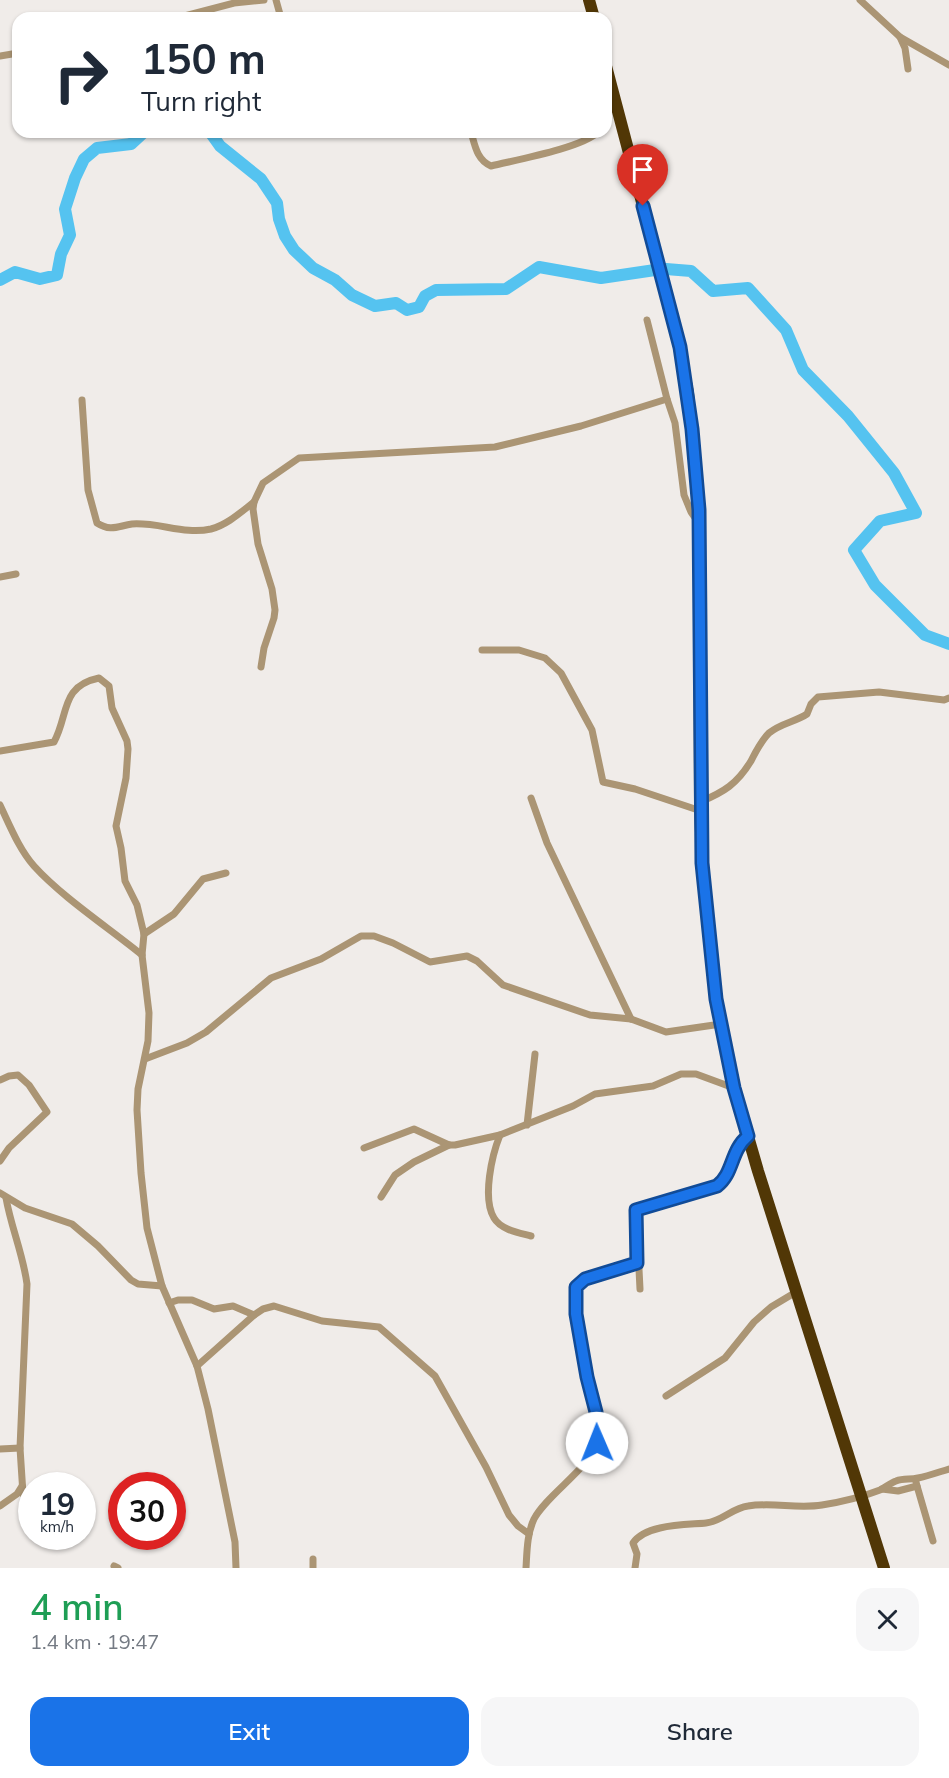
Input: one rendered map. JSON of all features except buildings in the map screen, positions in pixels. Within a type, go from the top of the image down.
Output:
[{"type":"highway","points":[[612,89],[680,347],[688,393],[699,523],[702,863],[716,999],[734,1088],[748,1136],[884,1568]]},
{"type":"street","points":[[197,12],[234,1],[264,0]]},
{"type":"street","points":[[860,0],[900,37],[949,65]]},
{"type":"street","points":[[900,37],[905,48],[908,69]]},
{"type":"street","points":[[473,138],[483,163],[491,166],[562,148],[587,138]]},
{"type":"street","points":[[647,320],[675,423],[684,495],[691,512],[699,523]]},
{"type":"street","points":[[261,667],[275,610],[272,589],[258,544],[254,502],[263,483],[299,458],[495,447],[581,426],[667,399]]},
{"type":"street","points":[[82,400],[88,490],[97,523],[105,529],[150,524],[192,531],[211,529],[227,523],[254,502]]},
{"type":"street","points":[[0,577],[15,574]]},
{"type":"street","points":[[482,650],[519,650],[545,658],[561,673],[592,730],[603,782],[700,806],[734,784],[764,739],[785,723],[807,714],[811,704],[818,698],[879,692],[944,700],[949,698]]},
{"type":"street","points":[[0,752],[54,742],[72,692],[99,678],[109,686],[112,708],[127,741],[128,749],[126,778],[116,826],[125,881],[137,905],[144,934],[142,955],[149,1013],[137,1110],[147,1228],[162,1286],[197,1366],[208,1408],[235,1542],[236,1568]]},
{"type":"street","points":[[531,798],[548,843],[631,1019]]},
{"type":"street","points":[[0,805],[18,843],[34,866],[142,955]]},
{"type":"street","points":[[144,934],[174,914],[203,879],[226,873]]},
{"type":"street","points":[[144,1059],[187,1043],[206,1032],[271,978],[321,959],[361,936],[374,936],[393,943],[430,962],[467,956],[477,961],[503,985],[590,1015],[631,1019],[666,1032],[721,1024]]},
{"type":"street","points":[[527,1125],[535,1054]]},
{"type":"street","points":[[381,1197],[395,1175],[414,1162],[449,1145],[500,1135],[573,1106],[595,1094],[653,1086],[681,1074],[696,1074],[734,1088]]},
{"type":"street","points":[[0,1080],[18,1075],[29,1085],[47,1112],[9,1148],[0,1161]]},
{"type":"street","points":[[364,1149],[414,1129],[449,1145]]},
{"type":"street","points":[[500,1135],[490,1166],[490,1207],[498,1223],[510,1230],[531,1236]]},
{"type":"street","points":[[640,1289],[636,1210],[717,1186],[727,1174],[736,1148],[748,1136]]},
{"type":"street","points":[[3,1196],[25,1208],[72,1224],[138,1284],[162,1286]]},
{"type":"street","points":[[0,1506],[22,1490],[20,1448],[27,1284],[25,1264],[3,1196]]},
{"type":"street","points":[[526,1568],[528,1534],[535,1518],[580,1468],[597,1443],[596,1412],[587,1377],[576,1314],[576,1287],[585,1279],[637,1263]]},
{"type":"street","points":[[666,1396],[725,1358],[754,1322],[771,1307],[796,1292]]},
{"type":"street","points":[[169,1303],[192,1300],[214,1308],[233,1306],[254,1315]]},
{"type":"street","points":[[197,1366],[254,1315],[274,1306],[322,1321],[379,1327],[435,1377],[486,1467],[509,1515],[528,1534]]},
{"type":"street","points":[[0,1449],[20,1448]]},
{"type":"street","points":[[916,1483],[949,1469]]},
{"type":"street","points":[[635,1568],[637,1554],[633,1543],[638,1536],[651,1531],[682,1524],[719,1520],[736,1509],[746,1506],[812,1506],[861,1496],[908,1478],[916,1483],[933,1541]]},
{"type":"street","points":[[313,1559],[313,1568]]},
{"type":"waterway","points":[[0,280],[15,272],[40,279],[57,275],[61,254],[70,235],[65,209],[84,159],[97,148],[131,144],[138,138]]},
{"type":"waterway","points":[[214,138],[220,146],[261,179],[277,203],[279,219],[285,236],[294,250],[313,268],[335,280],[352,295],[375,306],[396,303],[407,310],[419,307],[425,296],[436,290],[506,289],[539,267],[601,278],[655,270]]},
{"type":"waterway","points":[[666,269],[691,271],[713,291],[748,288],[786,330],[803,370],[848,416],[894,473],[916,513],[880,521],[854,550],[875,585],[925,635],[949,644]]},
{"type":"route","points":[[597,1443],[596,1412],[587,1377],[576,1314],[576,1287],[585,1279],[637,1263],[636,1210],[717,1186],[727,1174],[736,1148],[748,1136],[734,1088],[716,999],[702,863],[699,510],[688,393],[680,347],[643,206]]}]
